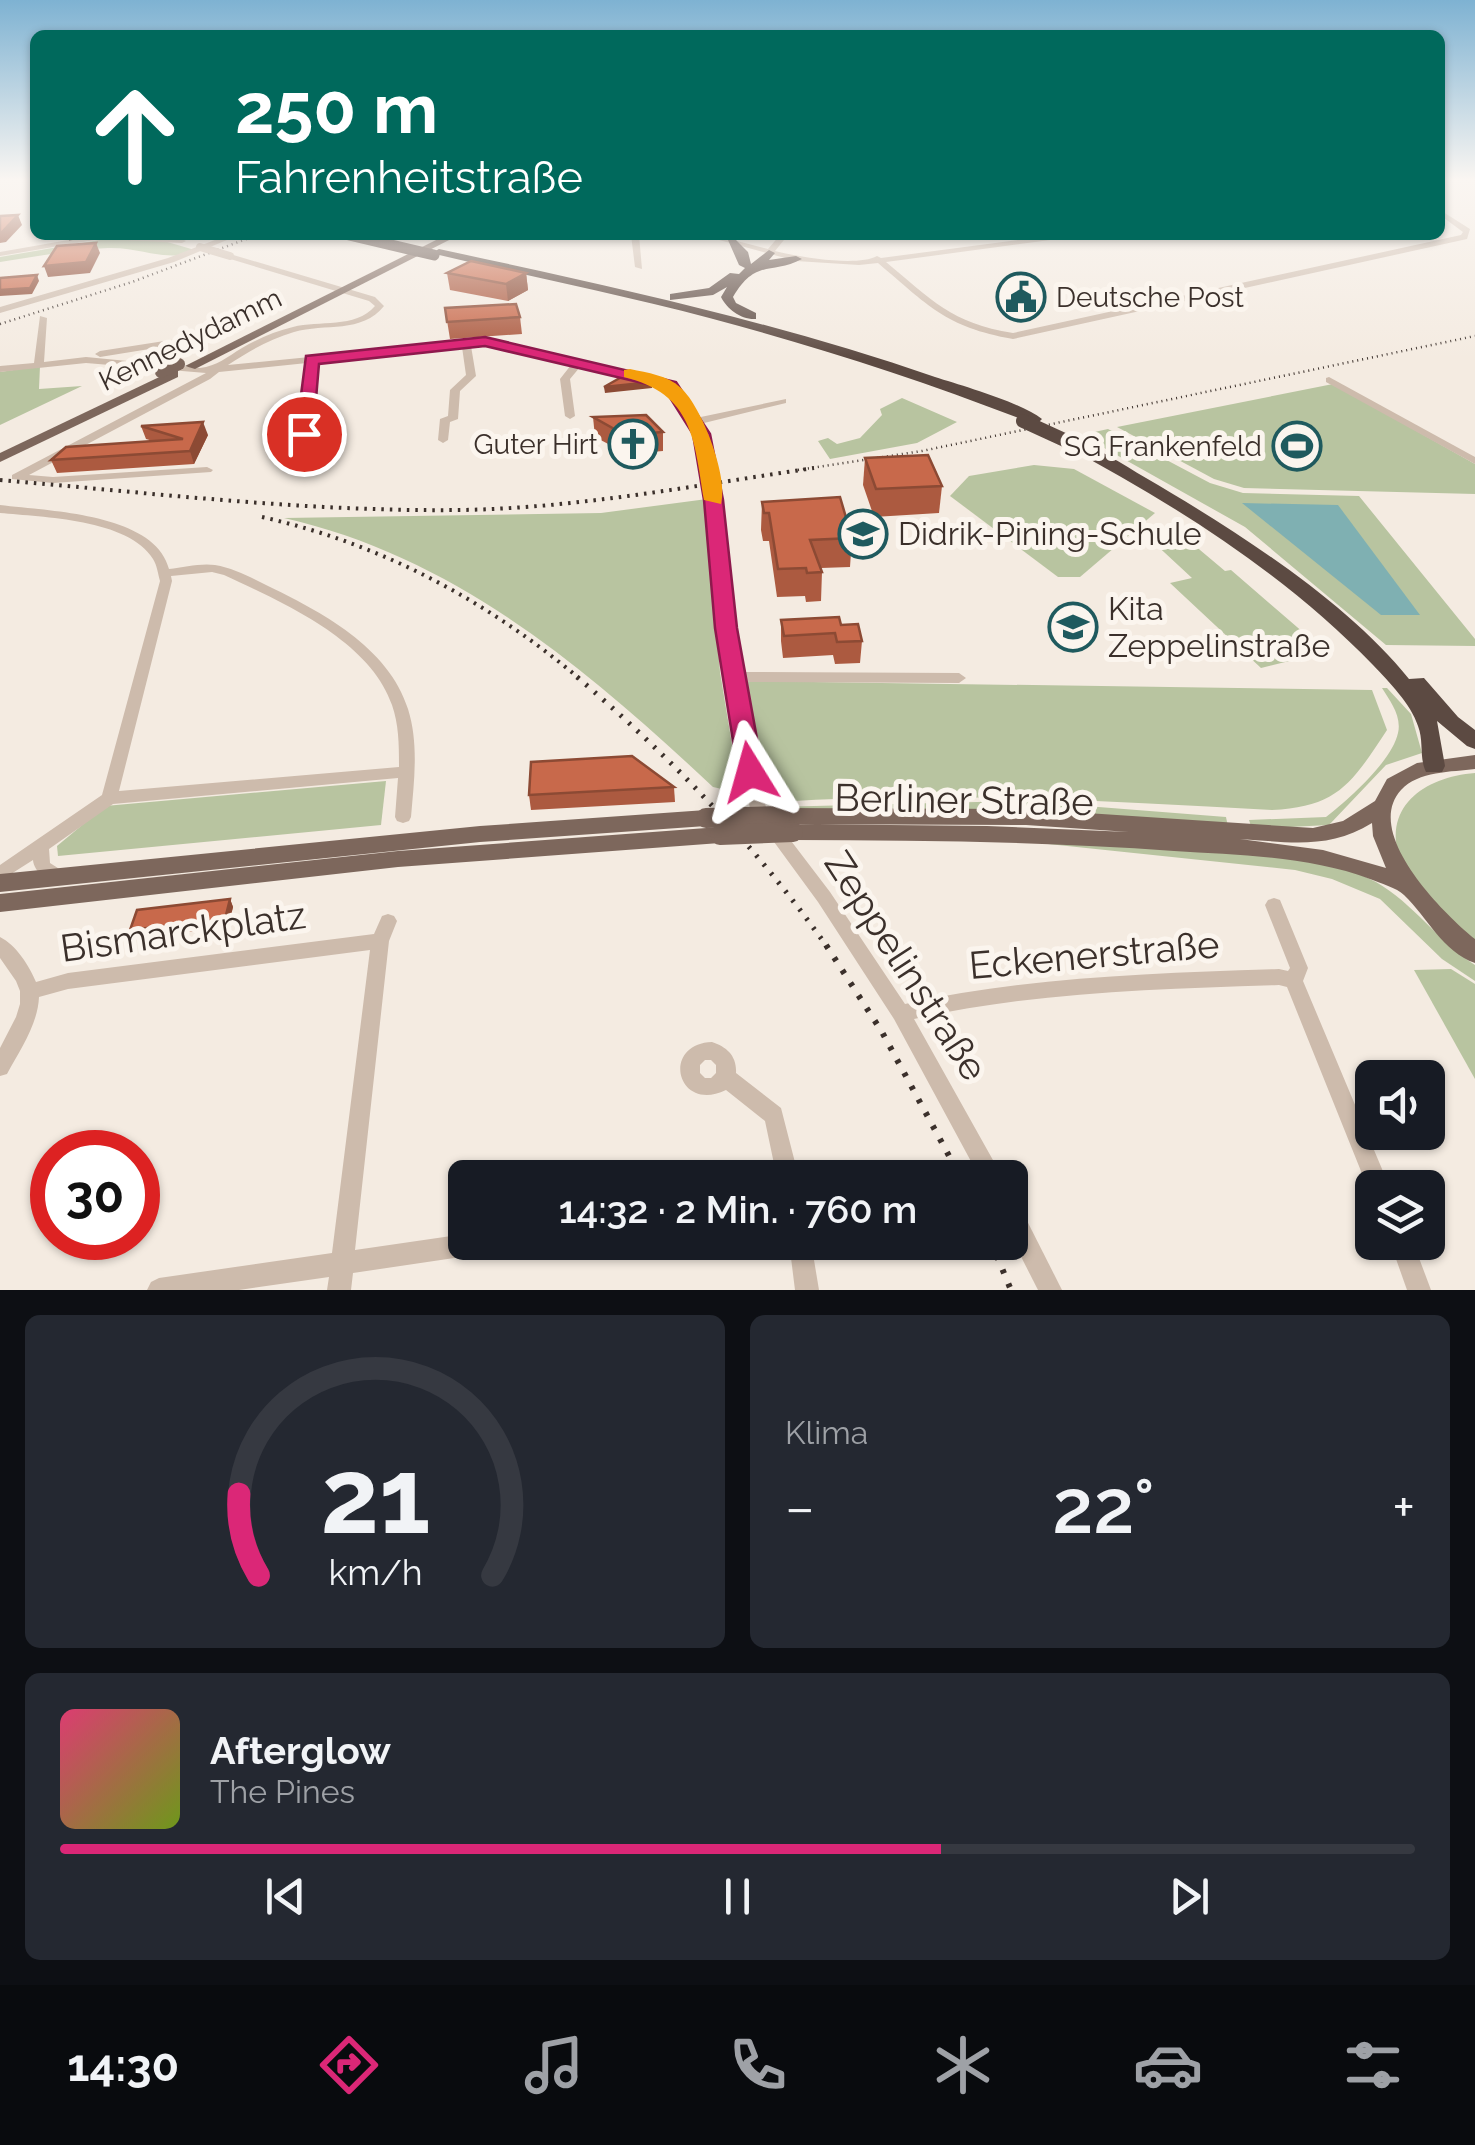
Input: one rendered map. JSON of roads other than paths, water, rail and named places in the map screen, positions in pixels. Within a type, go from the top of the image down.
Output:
[{"type":"highway","points":[[388,240],[435,246],[888,366]]},
{"type":"highway","points":[[396,240],[627,293],[852,352]]},
{"type":"highway","points":[[731,240],[750,266]]},
{"type":"highway","points":[[627,293],[672,297],[705,294],[726,284],[768,250]]},
{"type":"highway","points":[[796,258],[750,266],[726,297],[731,305],[1028,420],[1184,495],[1276,558],[1342,610],[1420,686],[1450,722],[1475,742]]},
{"type":"highway","points":[[1076,441],[1202,516],[1327,612],[1414,701],[1434,736],[1434,766]]},
{"type":"highway","points":[[1420,686],[1475,729]]},
{"type":"main road","name":"Kennedydamm","points":[[0,450],[435,246]]},
{"type":"main road","name":"Kennedydamm","points":[[0,458],[171,368]]},
{"type":"main road","points":[[1434,766],[1475,762]]},
{"type":"main road","name":"Berliner Straße","points":[[1270,843],[1331,833],[1382,806],[1404,777],[1434,766]]},
{"type":"main road","points":[[1382,806],[1386,852],[1404,885],[1435,922],[1475,954]]},
{"type":"main road","name":"Berliner Straße","points":[[399,851],[787,824],[1234,839],[1270,843],[1334,859],[1404,885]]},
{"type":"main road","name":"Bismarckplatz","points":[[0,883],[399,851]]},
{"type":"main road","name":"Bismarckplatz","points":[[0,903],[399,851]]},
{"type":"street","points":[[768,250],[880,260],[918,298],[953,320],[991,334],[1013,336],[1469,238]]},
{"type":"street","points":[[0,254],[73,240]]},
{"type":"street","points":[[173,240],[378,302],[378,312],[356,320],[296,328],[16,477],[53,480],[206,470]]},
{"type":"street","points":[[0,310],[111,279],[221,240]]},
{"type":"street","points":[[636,240],[639,267]]},
{"type":"street","points":[[736,240],[796,258],[880,260],[1039,240]]},
{"type":"street","points":[[768,250],[779,240]]},
{"type":"street","points":[[39,363],[43,318]]},
{"type":"street","points":[[0,369],[86,360],[212,335],[233,322]]},
{"type":"street","points":[[171,368],[148,358],[173,342]]},
{"type":"street","points":[[443,440],[445,420],[453,418],[455,390],[471,376],[466,342]]},
{"type":"street","name":"Zeppelinstraße","points":[[216,370],[466,342],[494,343],[670,385],[702,434],[726,628],[738,677],[758,808],[901,1013],[982,1160]]},
{"type":"street","points":[[86,360],[216,370]]},
{"type":"street","points":[[304,440],[312,360]]},
{"type":"street","points":[[570,416],[565,379],[578,362]]},
{"type":"street","points":[[1329,380],[1475,461]]},
{"type":"street","points":[[693,422],[782,401]]},
{"type":"street","points":[[0,509],[126,531],[152,546],[166,573],[110,798]]},
{"type":"street","points":[[166,573],[222,569],[301,610],[369,658],[396,695],[404,728],[407,772],[403,817]]},
{"type":"street","points":[[738,677],[959,678]]},
{"type":"street","points":[[0,874],[110,798],[407,772]]},
{"type":"street","points":[[40,846],[42,866],[58,877]]},
{"type":"street","points":[[1274,905],[1299,968],[1294,981],[1372,1170]]},
{"type":"street","name":"Bismarckplatz","points":[[0,945],[29,978],[32,991],[68,981],[384,931],[340,1278]]},
{"type":"street","name":"Eckenerstraße","points":[[901,1013],[943,1003],[1066,986],[1280,977],[1294,981]]},
{"type":"street","points":[[0,1067],[26,1017],[32,991]]},
{"type":"street","points":[[726,1076],[774,1115],[784,1160]]},
{"type":"street","points":[[1028,1247],[1050,1290]]},
{"type":"street","points":[[159,1290],[340,1278],[448,1252]]},
{"type":"street","points":[[803,1260],[808,1290]]},
{"type":"street","points":[[1408,1260],[1420,1290]]},
{"type":"water","points":[[1242,503],[1338,505],[1420,615],[1381,615]]},
{"type":"railway","points":[[0,324],[132,282],[244,240]]},
{"type":"railway","points":[[798,470],[922,451],[1475,336]]},
{"type":"railway","points":[[0,480],[288,505],[461,510],[594,500],[814,468]]},
{"type":"railway","points":[[262,517],[349,543],[431,578],[508,624],[580,679]]},
{"type":"railway","points":[[577,677],[711,804],[827,947]]},
{"type":"railway","points":[[827,947],[882,1032],[951,1160]]},
{"type":"railway","points":[[998,1260],[1011,1290]]},
{"type":"place","name":"Deutsche Post","points":[[1021,297]]},
{"type":"place","name":"Guter Hirt","points":[[633,444]]},
{"type":"place","name":"SG Frankenfeld","points":[[1297,446]]},
{"type":"place","name":"Didrik-Pining-Schule","points":[[863,534]]},
{"type":"place","name":"Kita Zeppelinstraße","points":[[1073,627]]}]
